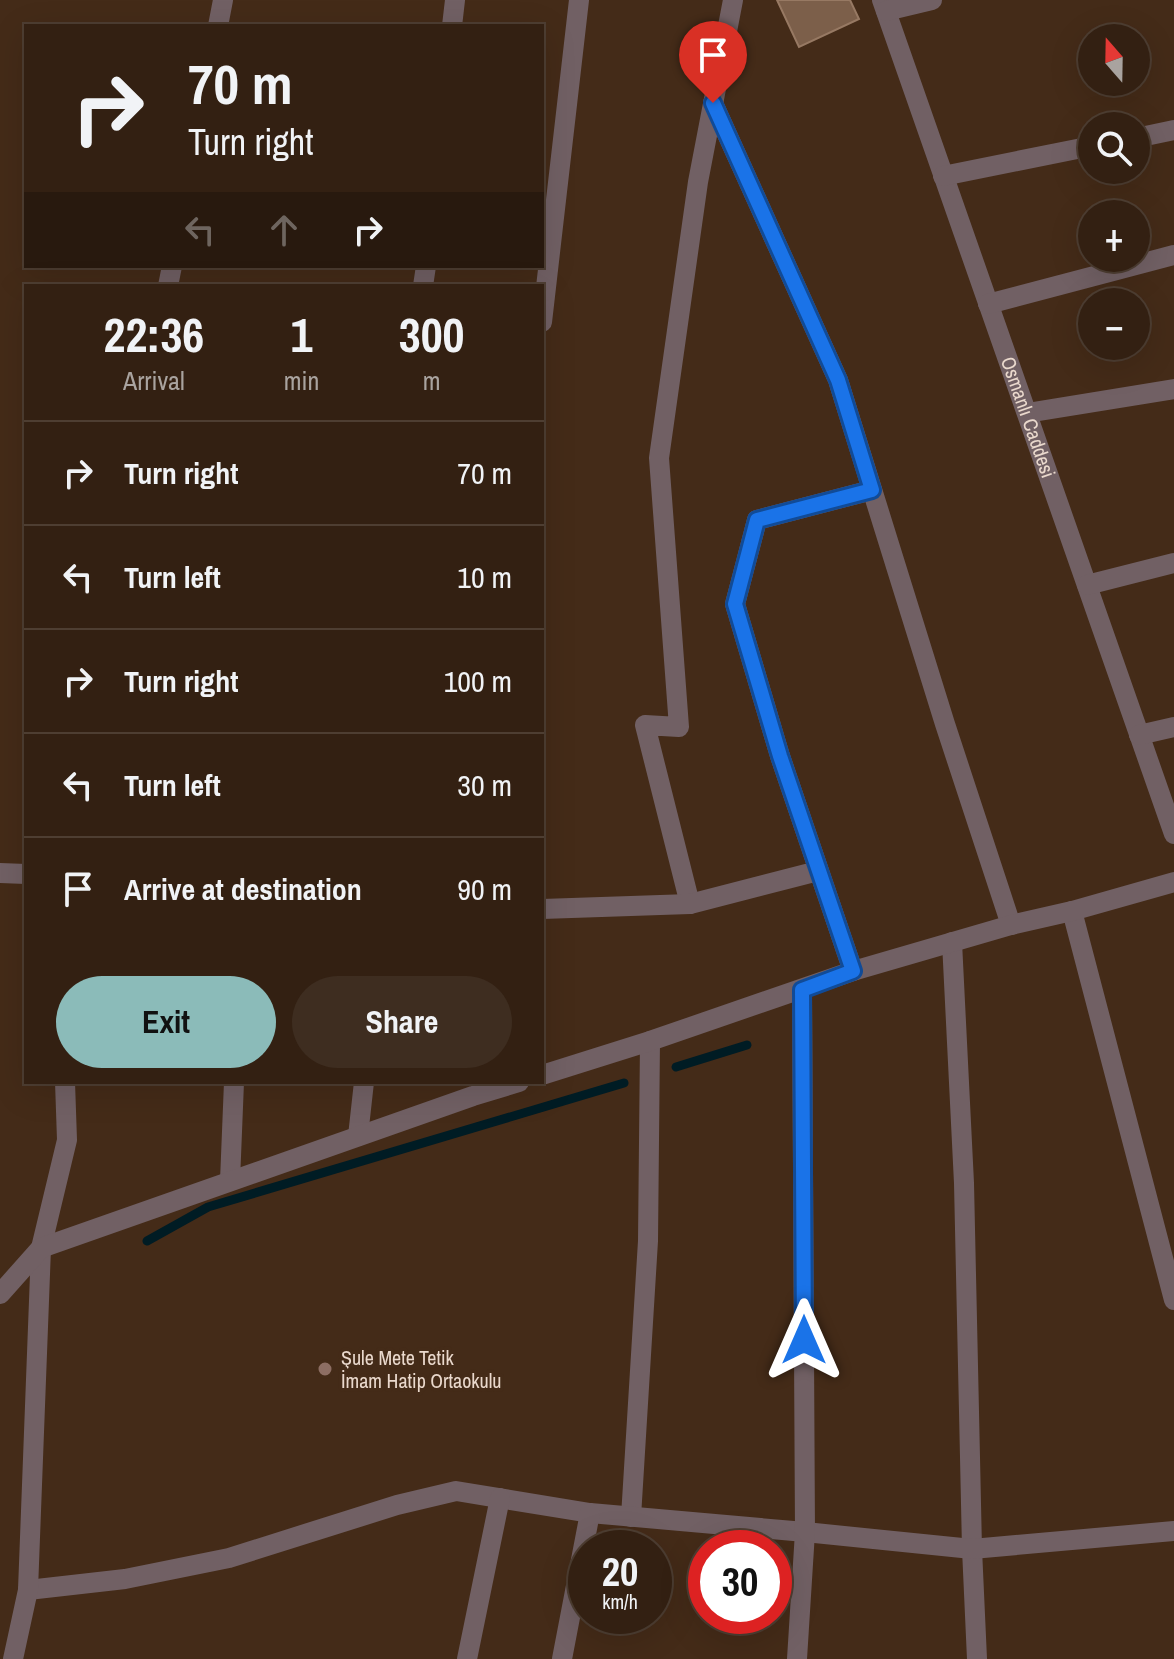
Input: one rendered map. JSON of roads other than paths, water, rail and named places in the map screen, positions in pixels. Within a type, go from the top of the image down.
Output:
[{"type":"street","points":[[218,24],[223,0]]},
{"type":"street","points":[[452,24],[455,0]]},
{"type":"street","points":[[544,305],[579,0]]},
{"type":"street","points":[[690,904],[645,725],[679,727],[659,458],[698,182],[733,0]]},
{"type":"street","points":[[884,5],[932,0]]},
{"type":"street","name":"Osmanlı Caddesi","points":[[884,5],[1174,834]]},
{"type":"street","points":[[713,103],[838,380],[1011,925]]},
{"type":"street","points":[[1150,135],[1174,130]]},
{"type":"street","points":[[943,176],[1078,149]]},
{"type":"street","points":[[988,304],[1174,255]]},
{"type":"street","points":[[1027,413],[1174,389]]},
{"type":"street","points":[[853,971],[780,756],[735,604],[757,520],[872,490]]},
{"type":"street","points":[[1087,585],[1174,563]]},
{"type":"street","points":[[1139,735],[1174,727]]},
{"type":"street","points":[[544,909],[690,904],[818,871]]},
{"type":"street","points":[[0,873],[24,874]]},
{"type":"street","points":[[544,1074],[853,971],[1174,882]]},
{"type":"street","points":[[1072,911],[1174,1300]]},
{"type":"street","points":[[952,942],[964,1183],[977,1659]]},
{"type":"street","points":[[797,1659],[805,1532],[802,990]]},
{"type":"street","points":[[631,1517],[648,1241],[650,1041]]},
{"type":"street","points":[[13,1659],[28,1590],[41,1248],[67,1140],[65,1084]]},
{"type":"street","points":[[230,1181],[234,1084]]},
{"type":"street","points":[[358,1136],[364,1084]]},
{"type":"street","points":[[0,1294],[41,1248],[358,1136],[474,1089],[506,1084]]},
{"type":"street","points":[[28,1590],[125,1579],[229,1558],[397,1505],[456,1491],[590,1513],[972,1549],[1174,1531]]},
{"type":"street","points":[[467,1659],[500,1498]]},
{"type":"street","points":[[562,1659],[590,1513]]},
{"type":"waterway","points":[[676,1067],[747,1045]]},
{"type":"waterway","points":[[147,1241],[208,1207],[624,1083]]},
{"type":"place","name":"Şule Mete Tetik İmam Hatip Ortaokulu","points":[[325,1369]]}]
